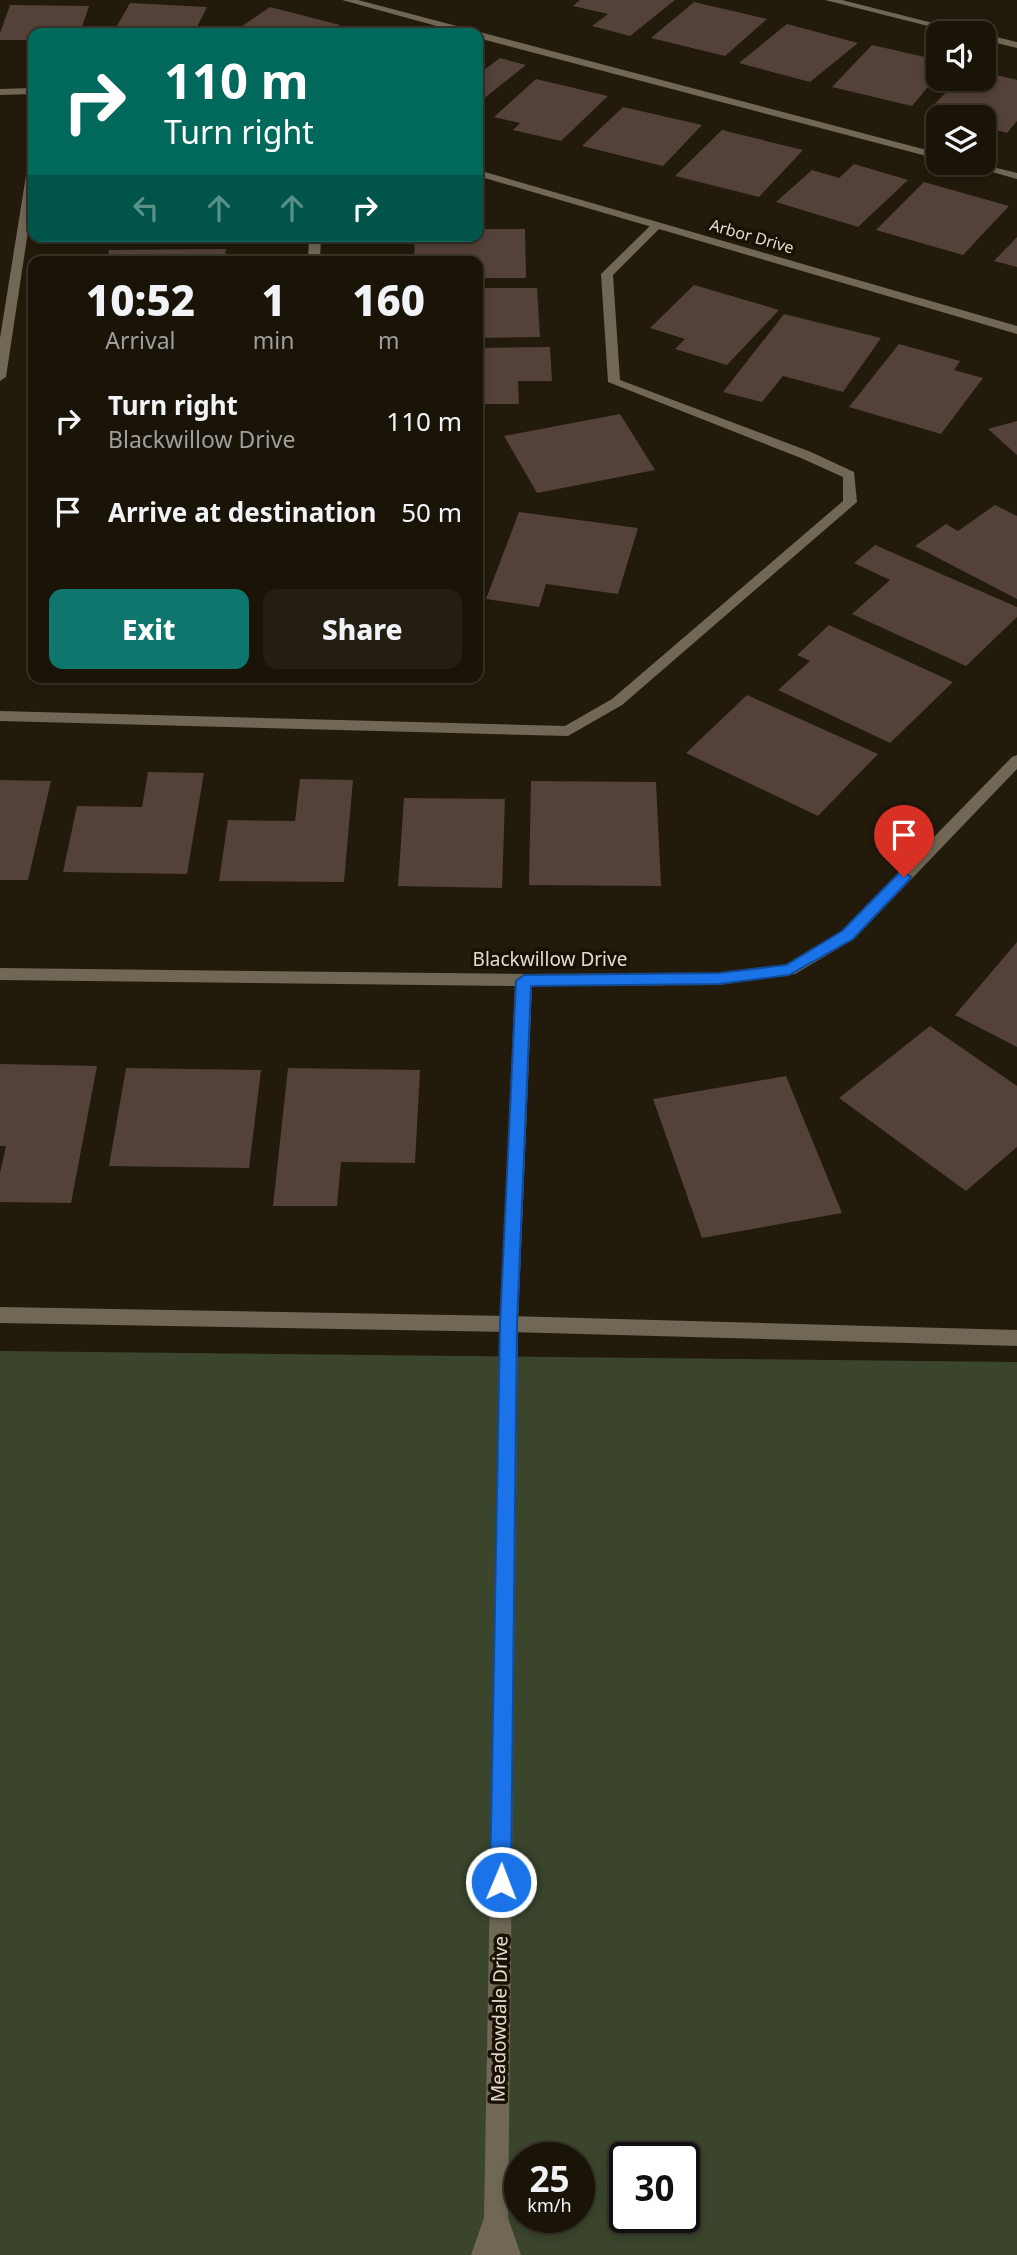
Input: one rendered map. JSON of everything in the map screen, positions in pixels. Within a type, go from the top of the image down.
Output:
[{"type":"street","points":[[347,0],[452,28]]},
{"type":"street","points":[[830,0],[926,23]]},
{"type":"street","points":[[483,36],[926,153]]},
{"type":"street","points":[[996,40],[1017,46]]},
{"type":"street","points":[[0,92],[28,91]]},
{"type":"street","points":[[996,171],[1017,176]]},
{"type":"street","name":"Arbor Drive","points":[[483,174],[1017,330]]},
{"type":"street","points":[[0,377],[28,195]]},
{"type":"street","points":[[0,716],[568,731],[617,702],[850,502],[849,474],[614,382],[607,274],[657,225]]},
{"type":"street","name":"Blackwillow Drive","points":[[0,974],[524,981],[719,979],[789,970],[848,935],[1017,760]]},
{"type":"street","name":"Meadowdale Drive","points":[[484,2255],[496,2218],[509,1324],[524,981]]},
{"type":"street","points":[[0,1315],[509,1324],[1017,1338]]},
{"type":"street","name":"Meadowdale Drive","points":[[496,2218],[508,2255]]},
{"type":"green space","points":[[0,1351],[1017,1362],[1017,2255],[0,2255]]},
{"type":"building","points":[[580,0],[675,0],[630,36],[592,26],[608,14],[573,6]]},
{"type":"building","points":[[694,2],[767,19],[725,56],[651,38]]},
{"type":"building","points":[[130,3],[207,7],[196,28],[116,28]]},
{"type":"building","points":[[10,5],[89,6],[82,28],[28,28],[28,40],[0,40]]},
{"type":"building","points":[[270,7],[340,25],[336,28],[239,28]]},
{"type":"building","points":[[787,24],[858,43],[810,82],[739,63]]},
{"type":"building","points":[[872,45],[926,57],[926,89],[912,106],[832,87]]},
{"type":"building","points":[[500,58],[526,65],[483,99],[484,70]]},
{"type":"building","points":[[996,75],[1017,80],[1017,121],[1007,133],[996,130],[996,105],[934,105],[947,91],[996,91]]},
{"type":"building","points":[[536,79],[608,96],[561,141],[513,130],[520,123],[494,117]]},
{"type":"building","points":[[623,107],[702,125],[663,166],[582,146]]},
{"type":"building","points":[[722,130],[803,150],[759,197],[675,176]]},
{"type":"building","points":[[854,164],[908,180],[858,227],[776,202],[812,170],[839,178]]},
{"type":"building","points":[[924,182],[1009,206],[963,255],[876,230]]},
{"type":"building","points":[[483,229],[525,229],[526,278],[483,278],[483,256],[414,256],[415,242],[483,242]]},
{"type":"building","points":[[1017,237],[1017,267],[994,261]]},
{"type":"building","points":[[226,249],[225,256],[108,256],[109,250]]},
{"type":"building","points":[[694,285],[779,310],[727,365],[675,349],[685,339],[650,328]]},
{"type":"building","points":[[483,288],[537,288],[540,337],[483,338]]},
{"type":"building","points":[[784,314],[881,338],[843,392],[783,376],[762,402],[723,392]]},
{"type":"building","points":[[899,344],[960,361],[954,370],[983,378],[941,434],[849,407]]},
{"type":"building","points":[[550,347],[552,381],[518,381],[519,404],[483,404],[483,348]]},
{"type":"building","points":[[620,414],[655,470],[537,493],[504,436]]},
{"type":"building","points":[[1017,421],[1017,455],[988,429]]},
{"type":"building","points":[[995,505],[1017,516],[1017,599],[915,546],[946,524],[958,531]]},
{"type":"building","points":[[519,512],[638,528],[618,594],[546,584],[539,607],[486,599]]},
{"type":"building","points":[[875,545],[1017,607],[1017,617],[966,666],[852,614],[890,580],[854,563]]},
{"type":"building","points":[[829,625],[953,682],[890,743],[778,690],[810,661],[797,655]]},
{"type":"building","points":[[747,695],[878,754],[818,816],[686,753]]},
{"type":"building","points":[[148,772],[204,773],[187,874],[63,872],[77,806],[142,807]]},
{"type":"building","points":[[300,779],[353,780],[344,882],[219,881],[228,820],[295,821]]},
{"type":"building","points":[[0,780],[51,781],[28,880],[0,880]]},
{"type":"building","points":[[531,781],[656,782],[661,886],[529,885]]},
{"type":"building","points":[[404,798],[505,799],[502,888],[398,886]]},
{"type":"building","points":[[1017,942],[1017,1047],[955,1015]]},
{"type":"building","points":[[930,1026],[1017,1086],[1017,1147],[966,1191],[839,1098]]},
{"type":"building","points":[[0,1064],[97,1066],[71,1203],[0,1202],[0,1173],[6,1146],[0,1146]]},
{"type":"building","points":[[126,1068],[261,1070],[249,1168],[109,1166]]},
{"type":"building","points":[[288,1068],[420,1070],[415,1163],[341,1162],[337,1206],[273,1206]]},
{"type":"building","points":[[786,1076],[842,1213],[702,1238],[653,1099]]},
{"type":"route","points":[[501,1882],[509,1324],[524,981],[719,979],[789,970],[848,935],[904,877]]}]
